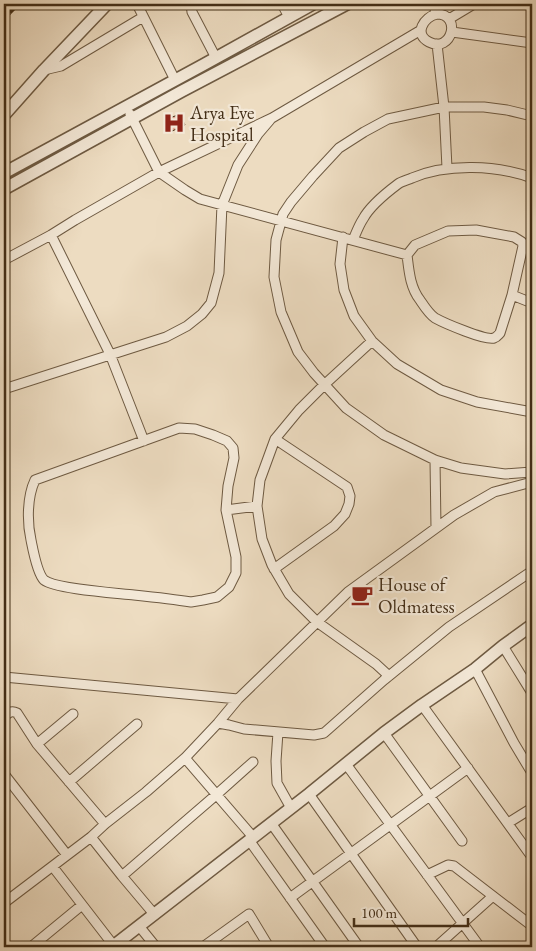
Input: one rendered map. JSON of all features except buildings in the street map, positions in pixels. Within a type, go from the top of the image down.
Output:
[{"type":"street","points":[[4,115],[44,70],[108,4]]},
{"type":"street","points":[[137,4],[175,80]]},
{"type":"street","points":[[191,4],[192,12],[216,58]]},
{"type":"street","points":[[282,4],[289,17]]},
{"type":"street","points":[[4,173],[314,4]]},
{"type":"street","points":[[4,189],[347,4]]},
{"type":"street","points":[[434,4],[437,14]]},
{"type":"street","points":[[449,19],[474,4]]},
{"type":"street","points":[[4,260],[51,236],[75,220],[159,172],[272,118],[421,30],[426,20],[432,16],[442,14],[446,16],[451,24],[452,32],[450,37],[442,44],[437,44],[428,42],[421,30]]},
{"type":"street","points":[[44,70],[61,66],[143,16]]},
{"type":"street","points":[[452,32],[532,43]]},
{"type":"street","points":[[437,44],[448,168]]},
{"type":"street","points":[[126,107],[159,172],[200,199],[407,255]]},
{"type":"street","points":[[532,116],[507,110],[444,107],[388,119],[364,132],[339,148],[313,176],[283,214],[276,240],[274,277],[281,312],[298,352],[314,373],[346,408],[384,436],[435,460],[461,468],[505,474],[532,472]]},
{"type":"street","points":[[4,389],[166,336],[187,326],[202,314],[211,303],[219,273],[222,205],[238,165],[258,134],[272,118]]},
{"type":"street","points":[[353,240],[362,219],[373,206],[399,183],[419,175],[448,168],[482,168],[532,178]]},
{"type":"street","points":[[476,230],[514,237],[522,242],[523,246],[512,295],[500,333],[496,337],[486,338],[455,327],[433,317],[418,298],[410,280],[407,255],[415,245],[448,231],[476,230]]},
{"type":"street","points":[[51,236],[110,354],[144,441]]},
{"type":"street","points":[[343,237],[340,264],[344,290],[354,316],[372,341],[397,364],[441,390],[477,402],[532,412]]},
{"type":"street","points":[[512,295],[532,303]]},
{"type":"street","points":[[372,341],[324,384],[275,439],[260,480],[257,506],[262,539],[274,569],[289,594],[317,622],[376,664],[389,676]]},
{"type":"street","points":[[179,428],[195,429],[213,434],[227,441],[233,448],[234,458],[228,486],[226,510],[236,556],[236,572],[229,587],[217,597],[191,602],[73,588],[52,584],[43,579],[37,565],[28,529],[29,507],[35,480],[144,441],[179,428]]},
{"type":"street","points":[[274,569],[334,526],[345,514],[350,496],[347,487],[275,439]]},
{"type":"street","points":[[435,460],[436,528]]},
{"type":"street","points":[[4,903],[92,837],[185,758],[238,699],[348,592],[454,515],[494,492],[532,482]]},
{"type":"street","points":[[226,510],[257,506]]},
{"type":"street","points":[[218,723],[314,736],[324,733],[449,627],[532,571]]},
{"type":"street","points":[[53,867],[113,947],[384,733],[475,669],[532,625]]},
{"type":"street","points":[[503,646],[532,691]]},
{"type":"street","points":[[475,669],[532,773]]},
{"type":"street","points":[[4,677],[238,699]]},
{"type":"street","points":[[422,705],[532,857]]},
{"type":"street","points":[[4,716],[9,712],[17,714],[36,744],[105,824]]},
{"type":"street","points":[[36,744],[73,714]]},
{"type":"street","points":[[69,782],[137,724]]},
{"type":"street","points":[[278,732],[277,783],[291,808]]},
{"type":"street","points":[[384,733],[462,841]]},
{"type":"street","points":[[185,758],[251,839],[325,947]]},
{"type":"street","points":[[122,876],[253,762]]},
{"type":"street","points":[[346,764],[480,947]]},
{"type":"street","points":[[290,898],[468,768]]},
{"type":"street","points":[[4,774],[67,855]]},
{"type":"street","points":[[309,794],[417,947]]},
{"type":"street","points":[[508,823],[532,808]]},
{"type":"street","points":[[271,823],[359,947]]},
{"type":"street","points":[[92,837],[154,914]]},
{"type":"street","points":[[427,875],[448,865],[454,866],[532,926]]},
{"type":"street","points":[[436,947],[493,896]]},
{"type":"street","points":[[31,947],[82,905]]},
{"type":"street","points":[[204,947],[249,914],[269,947]]},
{"type":"street","points":[[139,926],[156,947]]},
{"type":"railway","points":[[4,18],[18,4]]},
{"type":"place","name":"Arya Eye Hospital","points":[[174,123]]},
{"type":"place","name":"House of Oldmatess","points":[[362,595]]}]
